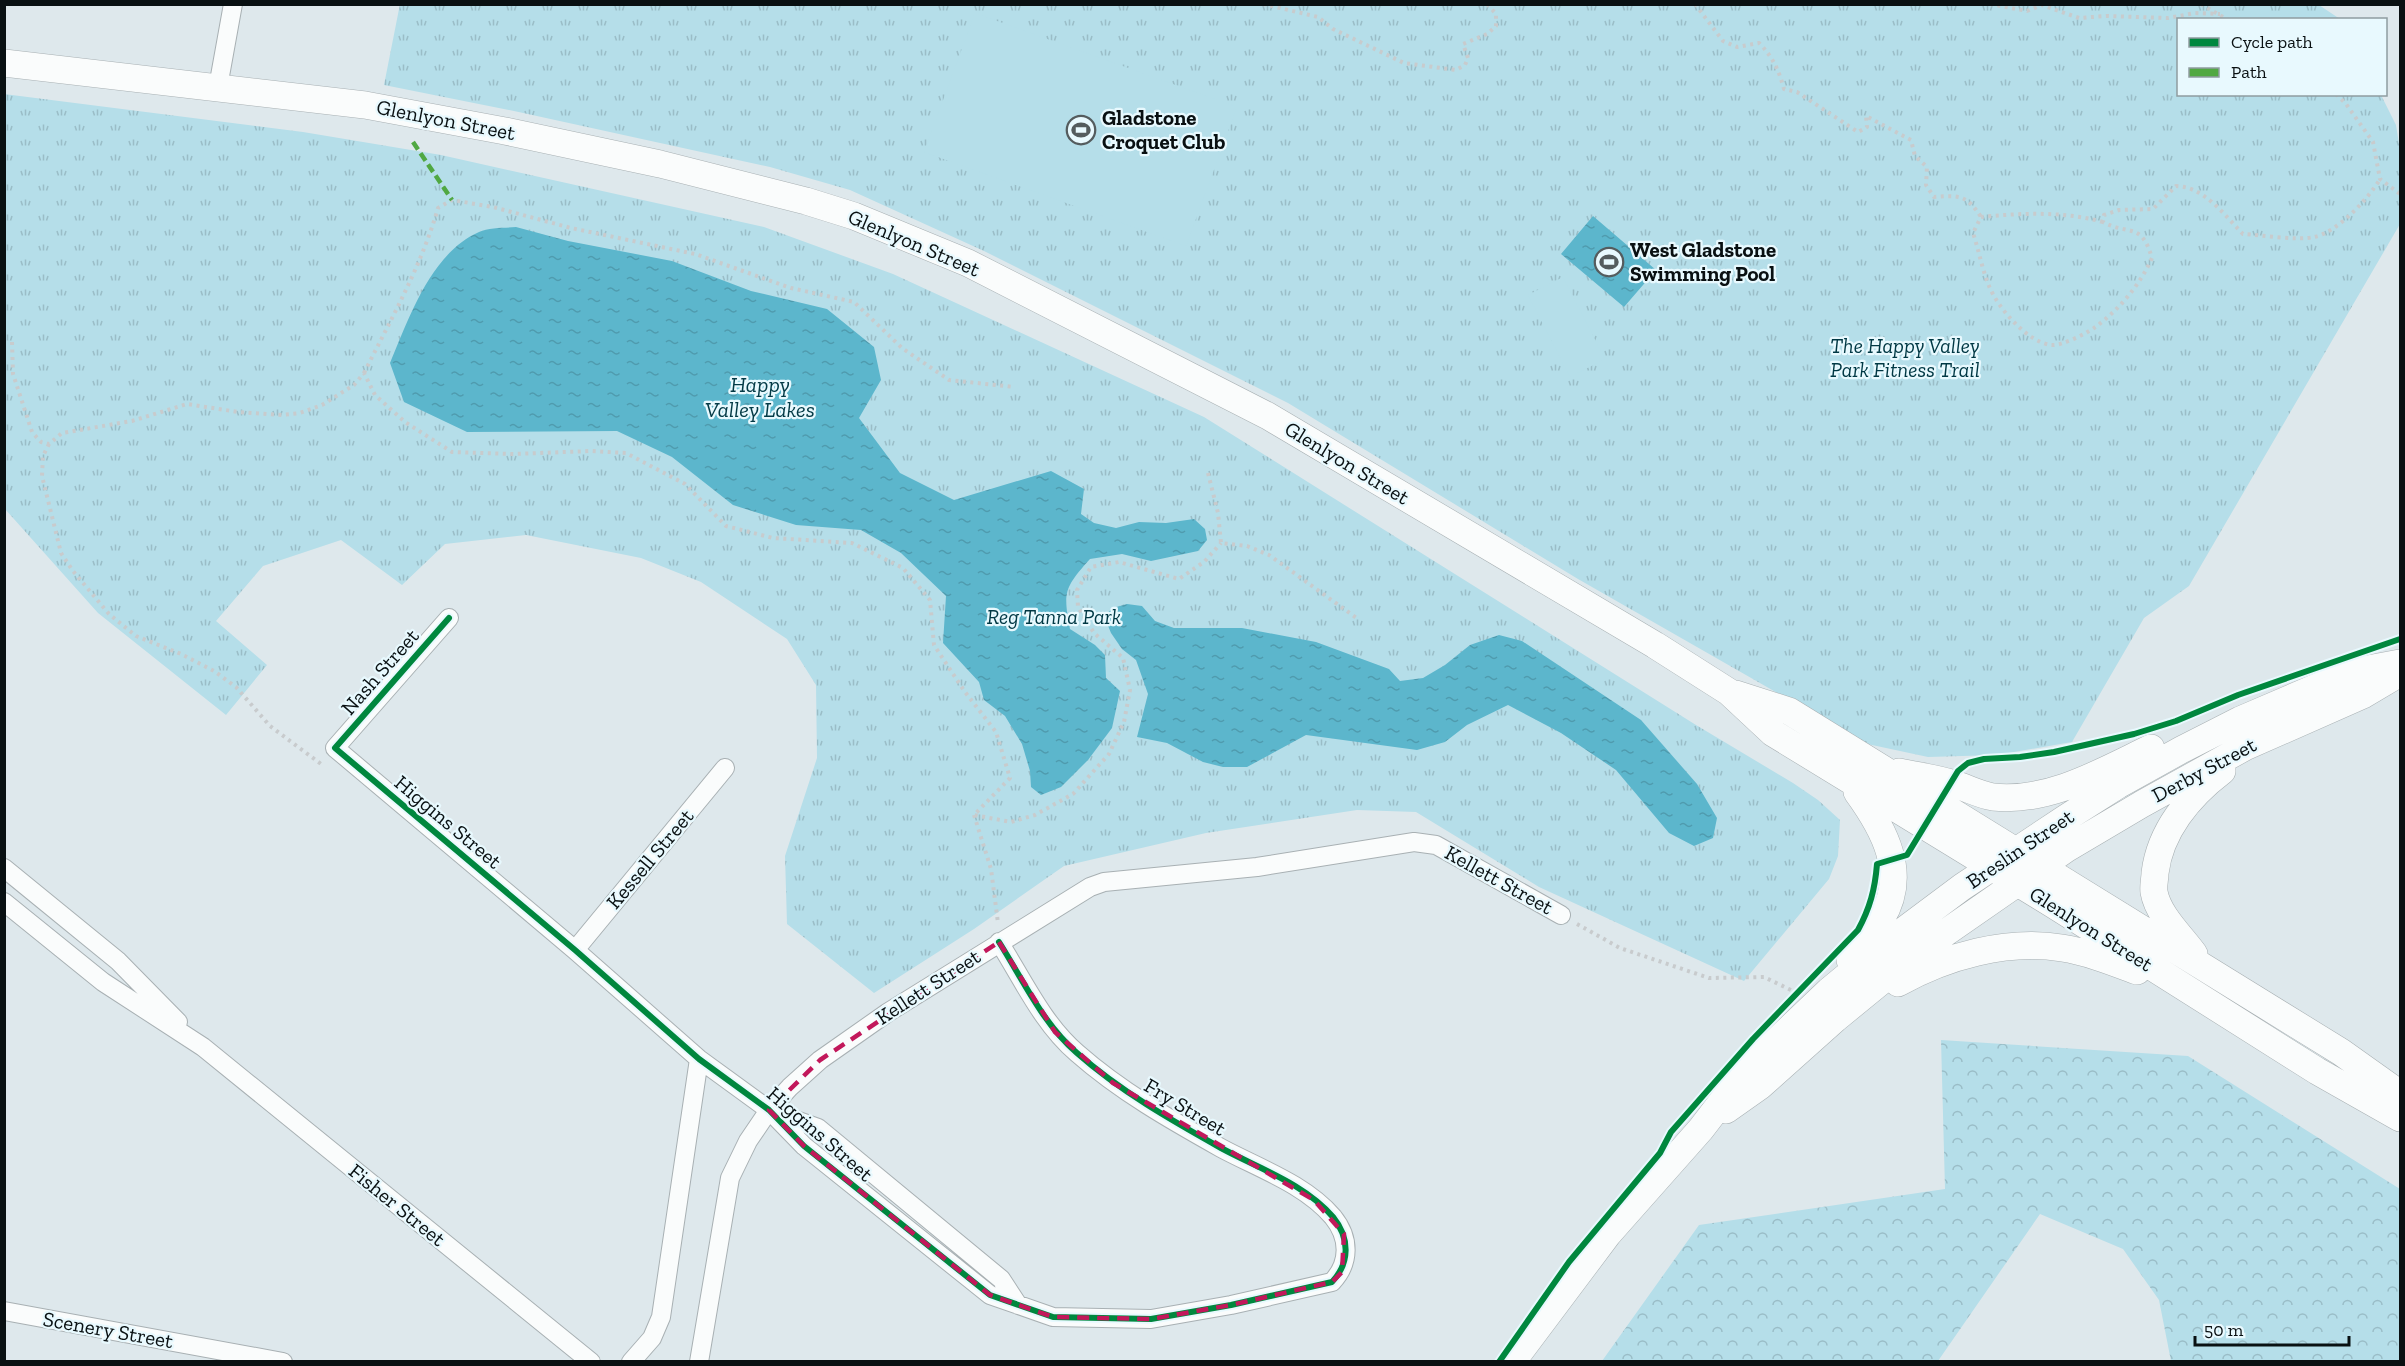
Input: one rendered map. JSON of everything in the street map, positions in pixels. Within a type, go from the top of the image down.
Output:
[{"type":"main road","name":"Glenlyon Street","points":[[4,63],[365,105],[505,131],[754,186],[854,216],[968,263],[1268,416],[1655,645],[1729,692],[1773,733],[1850,782],[1992,867],[2317,1071],[2400,1118]]},
{"type":"main road","name":"Breslin Street","points":[[1512,1362],[1608,1233],[1701,1129],[1747,1069],[1817,988],[1887,943],[2015,851],[2118,785],[2240,720],[2352,672],[2400,663]]},
{"type":"main road","name":"Derby Street","points":[[2016,882],[2142,804],[2271,734],[2363,695],[2400,672]]},
{"type":"main road","name":"Glenlyon Street","points":[[1729,692],[1789,711],[2341,1052],[2400,1094]]},
{"type":"main road","points":[[1883,769],[1952,783],[1991,797],[2018,797],[2053,790],[2088,778],[2159,744],[2240,720]]},
{"type":"main road","points":[[2202,965],[2162,911],[2154,891],[2157,860],[2163,839],[2183,809],[2209,782],[2271,734]]},
{"type":"main road","points":[[1817,988],[1881,919],[1888,906],[1892,888],[1892,861],[1886,837],[1877,819],[1850,782]]},
{"type":"main road","name":"Breslin Street","points":[[1701,1129],[1761,1086],[1854,1003],[1912,956],[2016,882]]},
{"type":"main road","points":[[1854,1003],[1893,986],[1923,969],[1956,956],[2027,947],[2061,948],[2097,957],[2181,986]]},
{"type":"street","points":[[218,87],[233,4]]},
{"type":"street","name":"Nash Street","points":[[335,748],[449,618]]},
{"type":"street","name":"Higgins Street","points":[[335,748],[575,950],[699,1059],[769,1110],[804,1146],[990,1295],[1053,1317],[1150,1318],[1231,1305],[1332,1282]]},
{"type":"street","name":"Kessell Street","points":[[575,950],[725,768]]},
{"type":"street","name":"Kellett Street","points":[[699,1362],[730,1178],[748,1141],[769,1110],[820,1060],[887,1013],[1090,887],[1104,882],[1257,867],[1414,842],[1436,845],[1560,915]]},
{"type":"street","name":"Fisher Street","points":[[4,868],[118,961],[203,1047],[581,1359]]},
{"type":"street","name":"Fisher Street","points":[[4,902],[103,982],[203,1047]]},
{"type":"street","name":"Fry Street","points":[[999,942],[1055,1032],[1105,1076],[1220,1147],[1294,1186],[1332,1217],[1344,1234],[1345,1256],[1342,1272],[1332,1282]]},
{"type":"street","points":[[632,1362],[652,1338],[661,1317],[699,1059]]},
{"type":"street","name":"Scenery Street","points":[[4,1311],[283,1362]]},
{"type":"path","points":[[1263,4],[1317,17],[1333,29],[1404,63],[1456,70],[1465,65],[1468,58],[1463,44],[1487,34],[1496,26],[1496,14],[1487,4]]},
{"type":"path","points":[[1695,4],[1723,41],[1737,47],[1759,43],[1778,67],[1784,89],[1797,92],[1858,132],[1867,127],[1866,116],[1911,140],[1915,156],[1927,167],[1926,185],[1934,197],[1957,195],[1972,204],[1981,218]]},
{"type":"path","points":[[1990,4],[2027,11],[2042,5],[2079,18],[2106,16],[2168,18],[2195,13],[2220,14]]},
{"type":"path","points":[[2201,4],[2225,18]]},
{"type":"path","points":[[2338,96],[2373,142],[2380,179],[2400,194]]},
{"type":"path","points":[[2103,222],[2104,215],[2119,210],[2152,208],[2176,186],[2189,187],[2205,196],[2243,234],[2314,237],[2335,228],[2370,195],[2380,179]]},
{"type":"path","points":[[327,768],[270,726],[236,687],[214,671],[181,654],[136,636],[109,614],[61,553],[42,476],[43,456],[49,444],[62,433],[132,421],[187,404],[238,412],[300,413],[322,405],[354,385],[364,373],[409,285],[430,235],[438,208],[452,200],[493,207],[572,228],[695,254],[790,288],[854,302],[902,348],[949,380],[1014,387]]},
{"type":"path","points":[[2043,214],[2082,216],[2110,226],[2132,228],[2147,241],[2152,258],[2144,275],[2109,317],[2084,335],[2053,345],[2031,338],[2017,325],[1990,289],[1973,233],[1981,218],[2043,214]]},
{"type":"path","points":[[12,342],[12,374],[32,432],[41,442],[49,444]]},
{"type":"path","points":[[364,373],[375,394],[405,422],[452,452],[626,453],[685,484],[726,526],[773,538],[852,543],[903,568],[930,600],[934,645],[965,692],[996,732],[1010,778],[975,815]]},
{"type":"path","points":[[975,815],[1011,822],[1035,814],[1073,794],[1109,754],[1124,722],[1130,690],[1123,658],[1094,633],[1078,607],[1077,590],[1091,567],[1119,562],[1179,579],[1204,562],[1221,543],[1218,513],[1208,472]]},
{"type":"path","points":[[1221,543],[1247,546],[1269,555],[1358,619]]},
{"type":"path","points":[[975,815],[991,869],[999,942]]},
{"type":"path","points":[[1560,915],[1620,948],[1709,978],[1764,977],[1797,993]]},
{"type":"path","points":[[1790,1000],[1797,993],[1817,988]]},
{"type":"highlighted area","points":[[999,942],[1055,1032],[1113,1083],[1314,1200],[1344,1234],[1342,1272],[1332,1282],[1231,1305],[1151,1319],[1053,1317],[990,1295],[804,1146],[769,1110],[820,1060]]},
{"type":"green space","name":"The Happy Valley Park Fitness Trail","points":[[400,4],[2319,5],[2338,18],[2177,18],[2177,96],[2382,96],[2396,125],[2400,150],[2400,224],[2189,586],[2144,618],[2072,742],[1997,755],[1928,757],[1858,742],[1802,707],[1578,579],[1288,403],[984,251],[850,190],[770,167],[384,85]]},
{"type":"green space","name":"Gladstone Croquet Club","points":[[975,13],[1237,107],[1186,246],[924,152]]},
{"type":"green space","name":"Reg Tanna Park","points":[[4,94],[303,132],[441,155],[764,227],[893,274],[1204,417],[1696,725],[1793,783],[1818,800],[1840,820],[1838,856],[1829,879],[1744,981],[1539,887],[1416,812],[1357,810],[1206,833],[1064,866],[974,929],[874,993],[787,924],[785,856],[817,758],[816,685],[787,639],[701,582],[641,558],[526,535],[445,544],[402,585],[341,540],[263,566],[216,621],[267,665],[226,715],[98,613],[5,509]]},
{"type":"green space","points":[[1563,277],[1605,359],[1570,377],[1528,295]]},
{"type":"green space","points":[[1941,1040],[2188,1056],[2400,1189],[2400,1361],[2171,1361],[2159,1300],[2123,1249],[2040,1214],[1938,1361],[1602,1361],[1699,1225],[1945,1189]]},
{"type":"water","name":"West Gladstone Swimming Pool","points":[[1593,216],[1656,270],[1624,307],[1561,254]]},
{"type":"water","name":"Happy Valley Lakes","points":[[516,227],[568,241],[672,261],[751,291],[827,309],[874,347],[881,380],[859,418],[900,473],[954,500],[1051,471],[1084,489],[1081,514],[1094,523],[1116,528],[1139,522],[1166,523],[1194,519],[1205,529],[1207,540],[1198,551],[1151,561],[1122,554],[1090,559],[1070,584],[1066,598],[1070,629],[1095,645],[1105,655],[1106,678],[1120,691],[1112,728],[1088,760],[1061,787],[1041,795],[1031,787],[1030,771],[1022,744],[1005,716],[984,700],[979,682],[943,643],[946,596],[901,553],[861,530],[796,525],[733,505],[672,457],[617,431],[467,432],[404,402],[390,363],[424,288],[448,255],[462,242],[483,230]]},
{"type":"water","points":[[1127,604],[1142,606],[1155,621],[1174,628],[1242,628],[1316,642],[1389,669],[1400,681],[1423,678],[1445,665],[1470,645],[1499,635],[1522,641],[1641,720],[1697,784],[1717,818],[1713,838],[1694,846],[1669,833],[1616,770],[1561,733],[1508,705],[1467,725],[1445,742],[1417,750],[1306,735],[1247,767],[1223,767],[1203,762],[1167,743],[1137,737],[1148,694],[1136,660],[1122,649],[1111,633],[1104,616],[1113,608]]},
{"type":"marked path","points":[[413,142],[452,200]]},
{"type":"cycle path","points":[[449,618],[335,748],[575,950],[699,1059],[769,1110],[804,1146],[990,1295],[1053,1317],[1151,1319],[1231,1305],[1332,1282],[1345,1259],[1345,1242],[1339,1225],[1322,1205],[1295,1186],[1165,1116],[1093,1067],[1054,1029],[1034,1001],[999,942]]},
{"type":"cycle path","points":[[1499,1362],[1569,1262],[1660,1153],[1671,1132],[1753,1039],[1858,930],[1871,898],[1877,864],[1907,855],[1958,771],[1968,763],[1984,759],[2054,752],[2134,734],[2176,721],[2238,695],[2400,639]]},
{"type":"place","name":"Gladstone Croquet Club","points":[[1081,130]]},
{"type":"place","name":"West Gladstone Swimming Pool","points":[[1609,262]]}]
